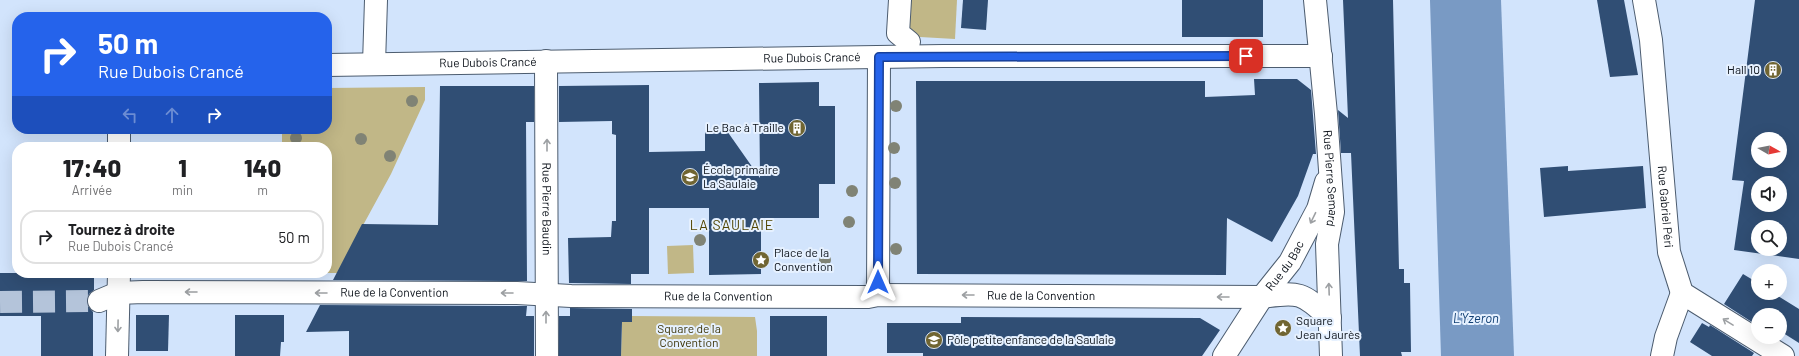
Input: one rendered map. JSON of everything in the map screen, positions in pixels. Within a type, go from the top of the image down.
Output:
[{"type":"street","points":[[374,64],[376,0]]},
{"type":"street","points":[[900,0],[898,33],[908,42]]},
{"type":"street","name":"Rue Pierre Semard","points":[[1315,0],[1321,56],[1333,212],[1328,244],[1331,356]]},
{"type":"street","name":"Rue Gabriel Péri","points":[[1644,0],[1651,40],[1669,252],[1682,293]]},
{"type":"street","name":"Rue Dubois Crancé","points":[[332,65],[879,57],[1321,56]]},
{"type":"street","points":[[878,295],[879,57]]},
{"type":"street","name":"Rue Pierre Baudin","points":[[546,61],[547,356]]},
{"type":"street","name":"Rue du Bac","points":[[1224,356],[1262,297],[1290,262],[1304,238],[1318,209],[1330,168]]},
{"type":"street","points":[[112,289],[117,356]]},
{"type":"street","name":"Rue de la Convention","points":[[112,289],[868,298],[878,295],[1262,297],[1285,294],[1299,295],[1311,301],[1330,318]]},
{"type":"street","points":[[1662,356],[1666,337],[1682,293],[1783,356]]},
{"type":"green space","points":[[910,0],[957,0],[955,39],[920,37],[907,33]]},
{"type":"green space","points":[[425,87],[425,100],[391,174],[337,273],[332,273],[332,142],[282,142],[282,134],[332,134],[332,88]]},
{"type":"green space","points":[[693,245],[694,273],[668,274],[667,246]]},
{"type":"green space","name":"Square de la Convention","points":[[632,316],[755,317],[757,331],[757,356],[621,356],[622,322],[632,322]]},
{"type":"water","name":"L'Yzeron","points":[[1430,0],[1501,0],[1514,356],[1441,356]]},
{"type":"building","points":[[963,0],[988,0],[986,30],[961,28]]},
{"type":"building","points":[[1182,0],[1263,0],[1263,37],[1182,37]]},
{"type":"building","points":[[1343,0],[1393,0],[1399,269],[1404,269],[1404,283],[1410,283],[1411,352],[1401,352],[1402,356],[1360,356],[1351,153],[1341,153],[1338,110],[1348,118]]},
{"type":"building","points":[[1597,0],[1624,0],[1638,75],[1610,77]]},
{"type":"building","name":"Hall 10","points":[[1755,0],[1799,0],[1799,259],[1777,256],[1787,256],[1787,220],[1751,220],[1751,252],[1734,250],[1744,181],[1732,180]]},
{"type":"building","points":[[1254,79],[1297,79],[1311,90],[1316,154],[1313,154],[1298,196],[1272,242],[1227,218],[1226,275],[917,274],[916,81],[1205,81],[1205,97],[1255,95]]},
{"type":"building","points":[[819,82],[819,106],[835,106],[835,184],[819,184],[819,218],[761,218],[761,274],[709,275],[709,208],[649,208],[649,274],[631,274],[631,284],[569,283],[568,238],[611,237],[612,221],[616,221],[616,135],[612,134],[612,121],[559,122],[559,86],[649,85],[649,152],[705,151],[705,132],[727,131],[760,178],[759,83]]},
{"type":"building","points":[[440,86],[534,86],[534,122],[526,122],[527,281],[333,280],[362,224],[438,225]]},
{"type":"building","points":[[1568,166],[1568,171],[1643,166],[1646,208],[1544,217],[1540,168]]},
{"type":"building","points":[[0,273],[12,273],[12,278],[94,278],[94,290],[89,294],[87,300],[88,306],[93,312],[93,356],[41,356],[41,316],[0,316]]},
{"type":"building","points":[[1743,274],[1751,279],[1751,300],[1784,300],[1799,309],[1799,343],[1787,335],[1787,308],[1751,308],[1751,321],[1724,304]]},
{"type":"building","points":[[320,305],[527,306],[526,316],[534,316],[534,356],[349,356],[349,331],[306,332]]},
{"type":"building","points":[[570,308],[632,309],[632,322],[622,322],[621,356],[559,356],[559,316],[570,316]]},
{"type":"building","points":[[136,315],[169,315],[168,351],[136,351]]},
{"type":"building","points":[[235,315],[284,315],[284,342],[281,342],[280,356],[235,356]]},
{"type":"building","points":[[770,316],[827,316],[827,356],[770,356]]},
{"type":"building","points":[[961,317],[1200,318],[1220,330],[1202,356],[923,356],[923,353],[887,353],[887,323],[961,323]]},
{"type":"building","points":[[1702,323],[1709,327],[1710,325],[1754,353],[1752,356],[1712,356],[1690,342]]},
{"type":"tunnel","points":[[0,302],[99,301]]},
{"type":"place","name":"Hall 10","points":[[1773,70]]},
{"type":"place","name":"Le Bac à Traille","points":[[797,128]]},
{"type":"place","name":"École primaire La Saulaie","points":[[690,177]]},
{"type":"place","name":"Place de la Convention","points":[[761,260]]},
{"type":"place","name":"Square Jean Jaurès","points":[[1283,328]]},
{"type":"place","name":"Pôle petite enfance de la Saulaie","points":[[934,340]]},
{"type":"district","name":"LA SAULAIE","points":[[732,225]]},
{"type":"route","points":[[878,282],[879,57],[1246,56]]}]
